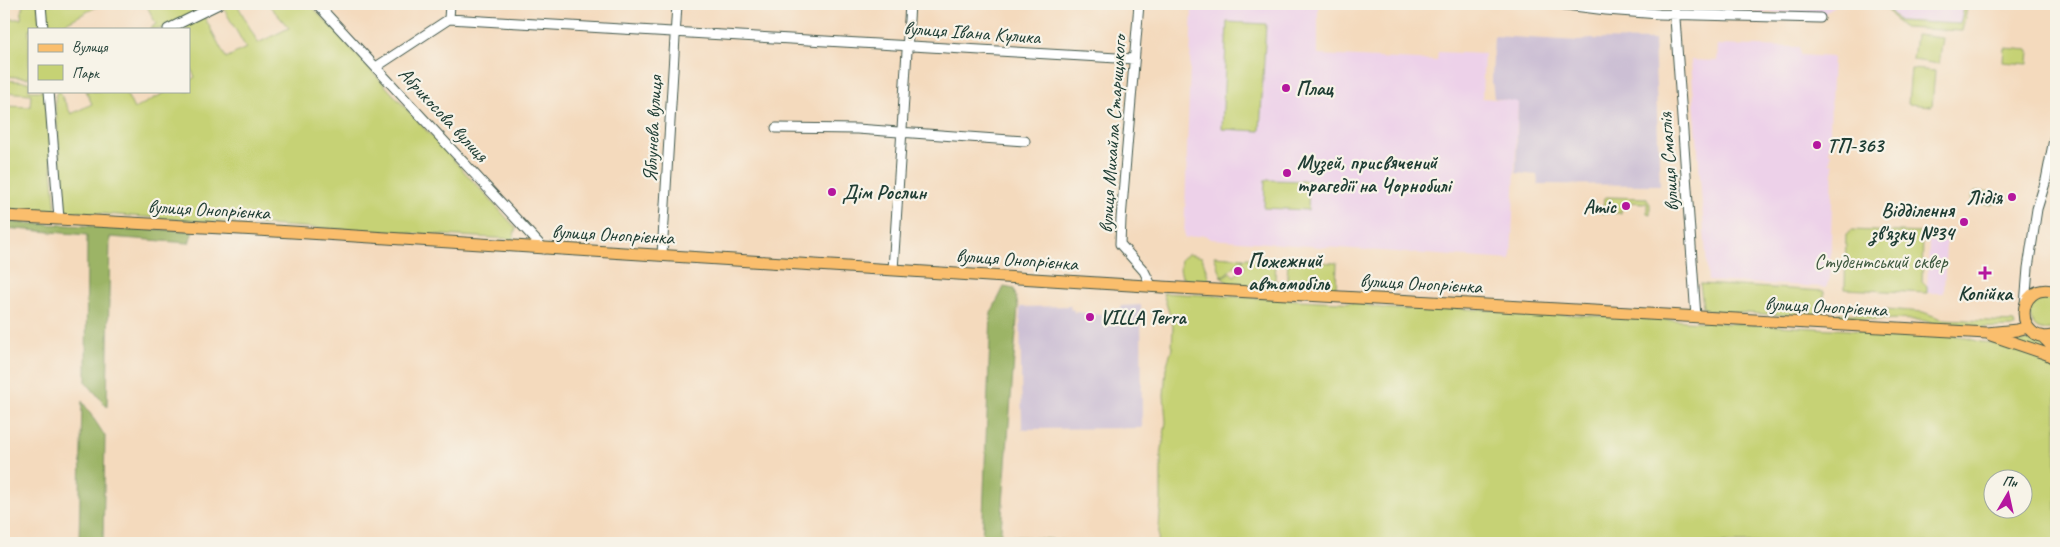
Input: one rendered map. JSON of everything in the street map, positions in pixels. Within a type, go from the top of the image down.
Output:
[{"type":"main road","name":"вулиця Онопрієнка","points":[[4,216],[1152,286],[1987,333],[2028,327]]},
{"type":"main road","points":[[2055,290],[2042,290],[2034,294],[2025,306],[2024,316],[2028,327],[2034,333],[2042,336],[2056,350]]},
{"type":"main road","points":[[1987,333],[2047,354],[2056,359]]},
{"type":"main road","points":[[2042,336],[2056,335]]},
{"type":"street","points":[[41,4],[43,28]]},
{"type":"street","points":[[170,28],[220,4]]},
{"type":"street","name":"Абрикосова вулиця","points":[[317,4],[544,249]]},
{"type":"street","points":[[376,67],[449,20],[450,4]]},
{"type":"street","name":"Яблунева вулиця","points":[[662,255],[677,4]]},
{"type":"street","points":[[893,270],[910,4]]},
{"type":"street","name":"вулиця Михайла Старицького","points":[[1139,4],[1120,244],[1144,272],[1152,286]]},
{"type":"street","points":[[1558,4],[1606,10],[1674,8],[1820,18]]},
{"type":"street","name":"вулиця Смаглія","points":[[1674,8],[1696,317]]},
{"type":"street","name":"вулиця Івана Кулика","points":[[449,20],[1134,59]]},
{"type":"street","points":[[48,92],[60,219]]},
{"type":"street","points":[[776,128],[849,129],[1025,141]]},
{"type":"street","points":[[2025,306],[2028,268],[2037,208],[2046,180],[2056,129]]},
{"type":"shaded area","points":[[1687,4],[1836,4],[1824,14],[1688,9]]},
{"type":"shaded area","points":[[1884,4],[1965,4],[1960,24],[1899,21]]},
{"type":"shaded area","points":[[1192,5],[1318,6],[1318,55],[1437,61],[1438,52],[1484,54],[1482,98],[1518,101],[1511,260],[1210,239],[1205,235],[1184,238]]},
{"type":"shaded area","points":[[1494,36],[1580,41],[1590,39],[1654,40],[1660,185],[1538,184],[1537,175],[1516,173],[1518,102],[1494,98],[1492,81]]},
{"type":"shaded area","points":[[1718,45],[1799,47],[1800,55],[1833,57],[1829,152],[1831,154],[1830,163],[1833,164],[1830,278],[1826,287],[1708,281],[1691,60],[1717,61]]},
{"type":"shaded area","points":[[1929,241],[1946,241],[1944,293],[1927,293]]},
{"type":"shaded area","points":[[1141,305],[1142,428],[1022,429],[1020,307],[1071,306],[1070,309],[1074,310],[1074,313],[1109,316],[1109,312],[1115,313],[1115,309],[1120,310],[1121,306]]},
{"type":"green space","points":[[23,4],[38,4],[40,28],[28,28],[28,78],[4,76],[4,19],[21,19]]},
{"type":"green space","points":[[44,4],[102,4],[56,28],[46,28]]},
{"type":"green space","points":[[146,4],[211,4],[165,28],[150,28],[156,24]]},
{"type":"green space","points":[[237,4],[258,43],[289,28],[268,4],[310,4],[516,228],[513,239],[211,222],[65,211],[55,101],[56,93],[60,92],[71,114],[92,104],[86,92],[126,92],[134,109],[166,92],[190,92],[190,80],[195,77],[190,67],[190,28],[181,28],[204,16],[226,58],[246,48],[223,7]]},
{"type":"green space","points":[[1882,4],[1899,21],[1960,24],[1965,4],[1968,4],[1962,31],[1903,28]]},
{"type":"green space","points":[[1227,22],[1266,24],[1260,131],[1222,129]]},
{"type":"green space","points":[[1916,35],[1943,38],[1939,64],[1913,60]]},
{"type":"green space","points":[[2004,48],[2029,50],[2028,64],[2003,62]]},
{"type":"green space","points":[[1911,69],[1935,71],[1932,106],[1908,104]]},
{"type":"green space","points":[[4,80],[28,82],[28,92],[45,92],[56,213],[4,211],[4,170],[8,121],[4,120],[4,106],[30,107],[31,94],[4,92]]},
{"type":"green space","points":[[1265,180],[1309,181],[1308,210],[1264,208]]},
{"type":"green space","points":[[1975,191],[1994,192],[1997,194],[1998,201],[1991,204],[1973,203],[1971,197]]},
{"type":"green space","points":[[1606,197],[1646,198],[1650,204],[1650,214],[1647,213],[1647,203],[1622,202],[1621,213],[1602,213]]},
{"type":"green space","points":[[4,222],[193,231],[189,243],[110,237],[107,407],[86,382],[87,235],[4,228]]},
{"type":"green space","name":"Студентський сквер","points":[[1851,230],[1923,233],[1922,281],[1927,286],[1927,293],[1845,289],[1846,234]]},
{"type":"green space","points":[[1188,254],[1202,257],[1210,282],[1192,282],[1182,277],[1180,269],[1181,259]]},
{"type":"green space","points":[[1214,256],[1244,258],[1222,277]]},
{"type":"green space","points":[[1246,258],[1276,260],[1275,281],[1287,282],[1288,261],[1337,263],[1336,288],[1334,290],[1238,285],[1229,283],[1222,278],[1230,272],[1234,276],[1246,267],[1242,262]]},
{"type":"green space","points":[[1700,284],[1824,291],[1824,313],[1818,317],[1709,311],[1703,307]]},
{"type":"green space","points":[[1004,287],[1014,289],[1018,306],[1000,543],[982,543],[991,313]]},
{"type":"green space","points":[[1163,293],[1359,303],[1395,309],[1432,307],[1959,336],[1981,342],[2016,344],[2020,341],[2043,342],[2055,356],[2056,370],[2056,543],[1158,543],[1161,500],[1161,456],[1166,422],[1164,395],[1166,368],[1172,348],[1173,326]]},
{"type":"green space","points":[[2042,296],[2056,298],[2055,329],[2043,330],[2036,328],[2032,321],[2029,309],[2036,299]]},
{"type":"green space","points":[[1886,309],[1923,312],[1942,319],[2014,322],[2015,327],[1960,327],[1939,325],[1919,320],[1848,320],[1835,317],[1838,313],[1867,315]]},
{"type":"green space","points":[[82,401],[105,436],[103,543],[79,543]]},
{"type":"green space","points":[[1000,535],[1095,543],[1000,543]]},
{"type":"place","name":"Плац","points":[[1286,88]]},
{"type":"place","name":"ТП-363","points":[[1817,145]]},
{"type":"place","name":"Музей, присвячений трагедії на Чорнобилі","points":[[1287,173]]},
{"type":"place","name":"Дім Рослин","points":[[832,192]]},
{"type":"place","name":"Лідія","points":[[2012,197]]},
{"type":"place","name":"Amic","points":[[1626,206]]},
{"type":"place","name":"Відділення зв'язку №34","points":[[1964,222]]},
{"type":"place","name":"Пожежний автомобіль","points":[[1238,271]]},
{"type":"place","name":"Копійка","points":[[1985,273]]},
{"type":"place","name":"VILLA Terra","points":[[1090,317]]}]
